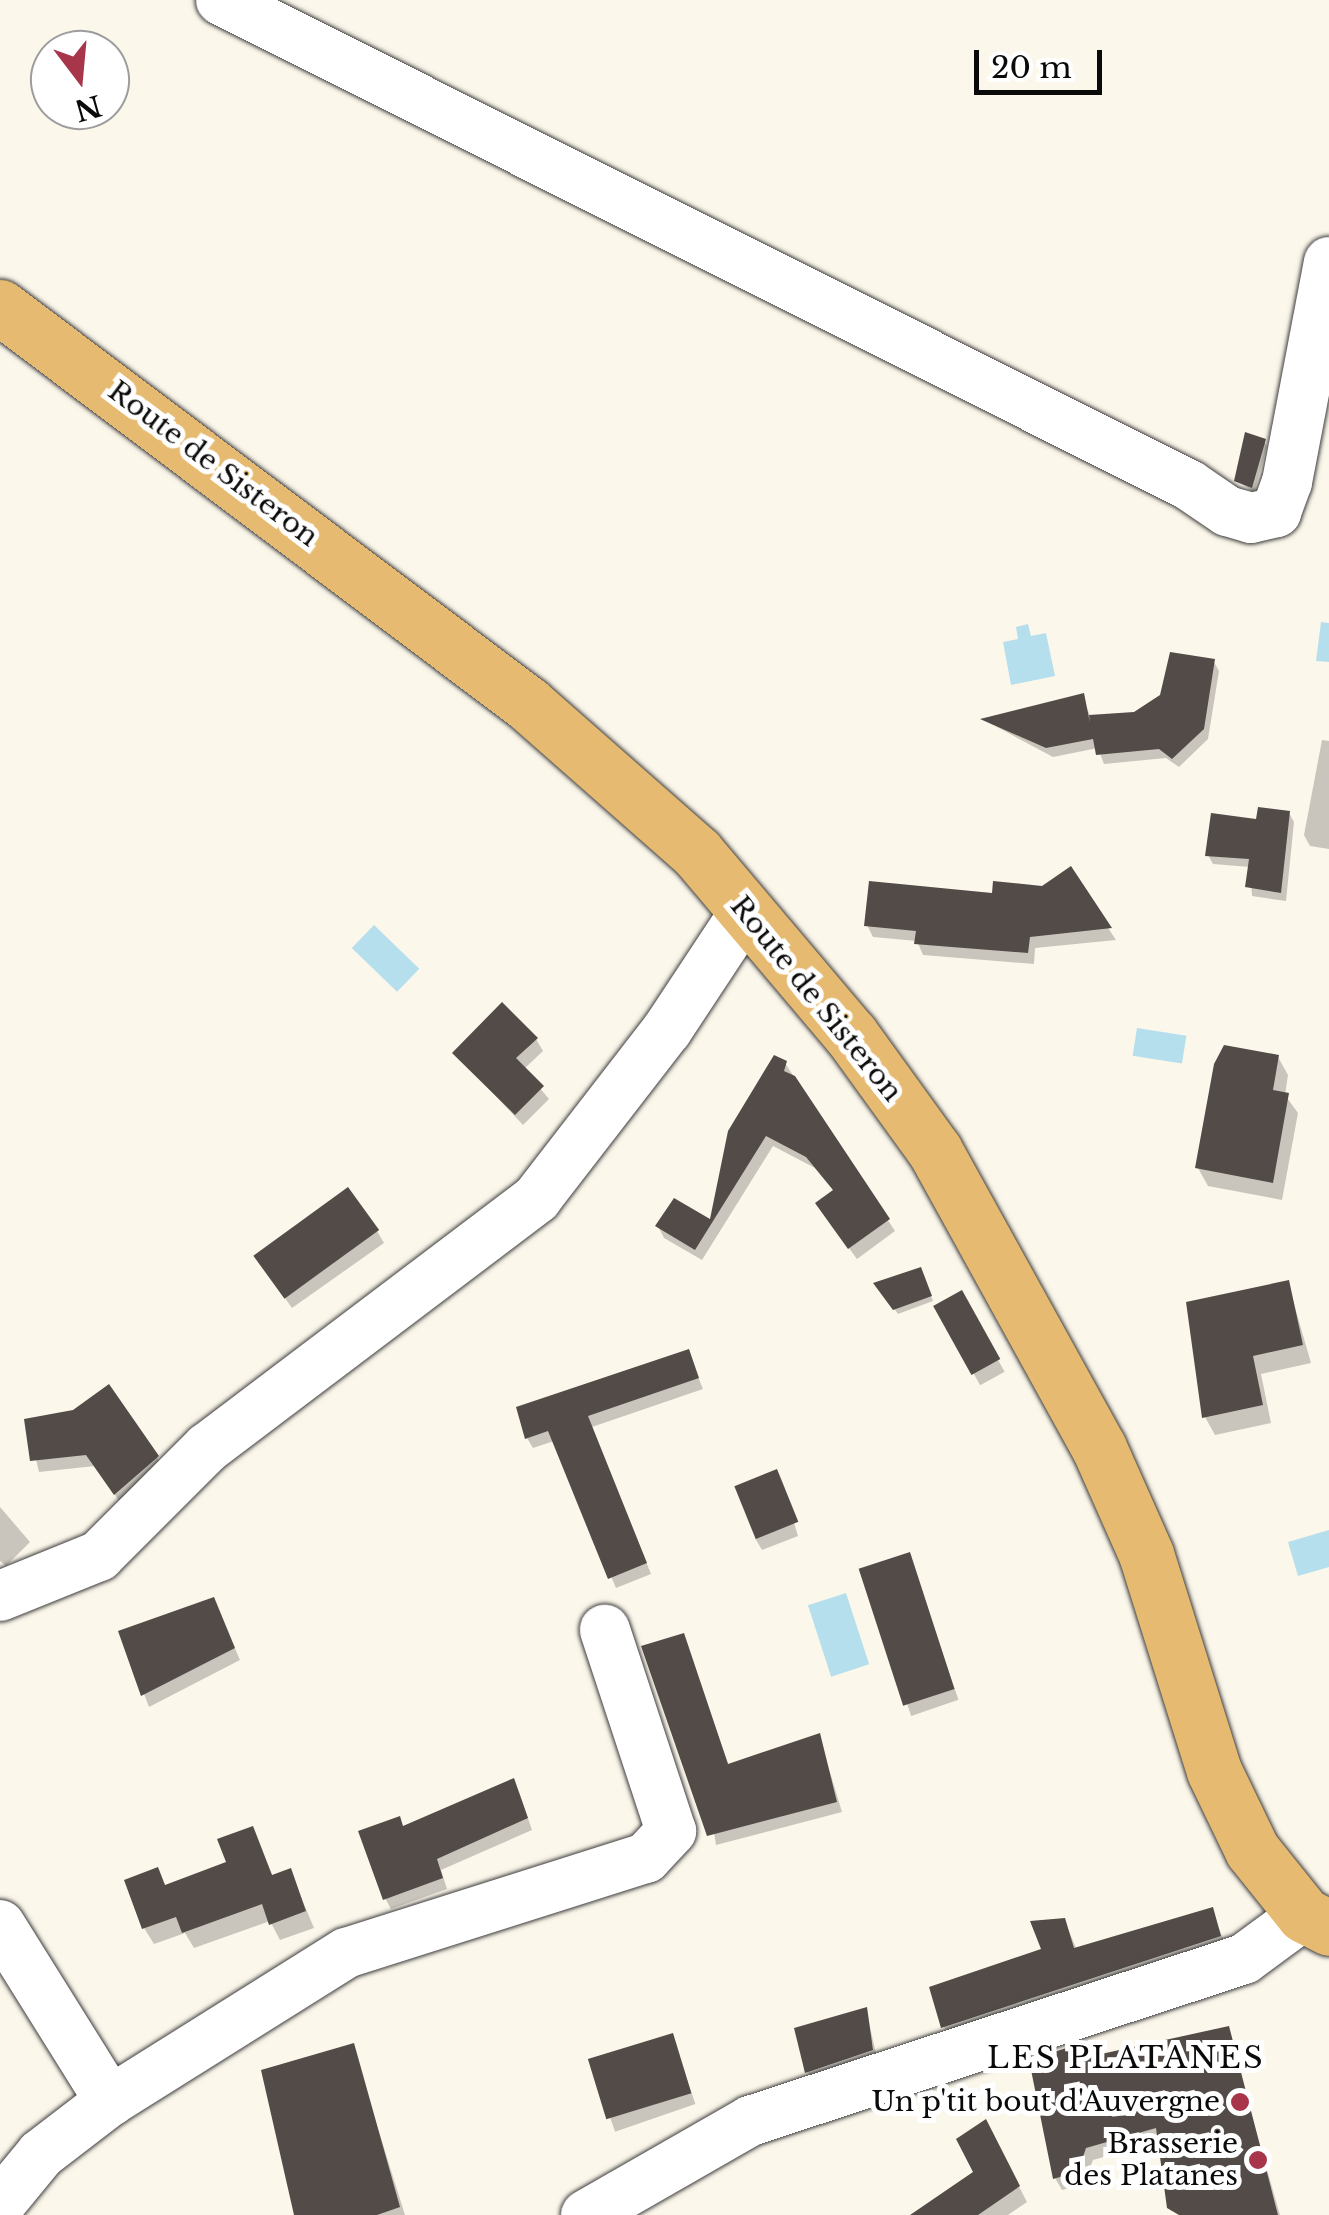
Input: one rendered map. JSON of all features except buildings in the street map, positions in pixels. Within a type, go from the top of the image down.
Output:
[{"type":"main road","name":"Route de Sisteron","points":[[0,307],[528,704],[697,853],[851,1036],[935,1151],[1036,1327],[1146,1554],[1214,1771],[1252,1850],[1316,1922]]},
{"type":"street","points":[[221,0],[1189,485],[1227,511],[1251,518],[1276,512],[1287,482],[1329,262]]},
{"type":"street","points":[[0,1596],[99,1556],[207,1448],[537,1198],[666,1030],[746,910]]},
{"type":"street","points":[[0,2204],[41,2154],[110,2101],[346,1953],[646,1858],[671,1831],[605,1630]]},
{"type":"street","points":[[586,2215],[750,2120],[1244,1959],[1316,1922]]},
{"type":"street","points":[[0,1925],[110,2101]]},
{"type":"water","points":[[1321,622],[1329,623],[1329,662],[1316,661]]},
{"type":"water","points":[[1028,624],[1031,636],[1046,633],[1055,676],[1011,685],[1003,642],[1018,639],[1016,627]]},
{"type":"water","points":[[374,925],[419,969],[397,992],[352,948]]},
{"type":"water","points":[[1137,1028],[1186,1036],[1182,1063],[1133,1056]]},
{"type":"water","points":[[1329,1530],[1329,1567],[1298,1576],[1288,1542]]},
{"type":"water","points":[[846,1593],[869,1664],[831,1677],[808,1605]]},
{"type":"place","name":"Un p'tit bout d'Auvergne","points":[[1240,2102]]},
{"type":"place","name":"Brasserie des Platanes","points":[[1258,2160]]},
{"type":"district","name":"LES PLATANES","points":[[1126,2058]]}]
